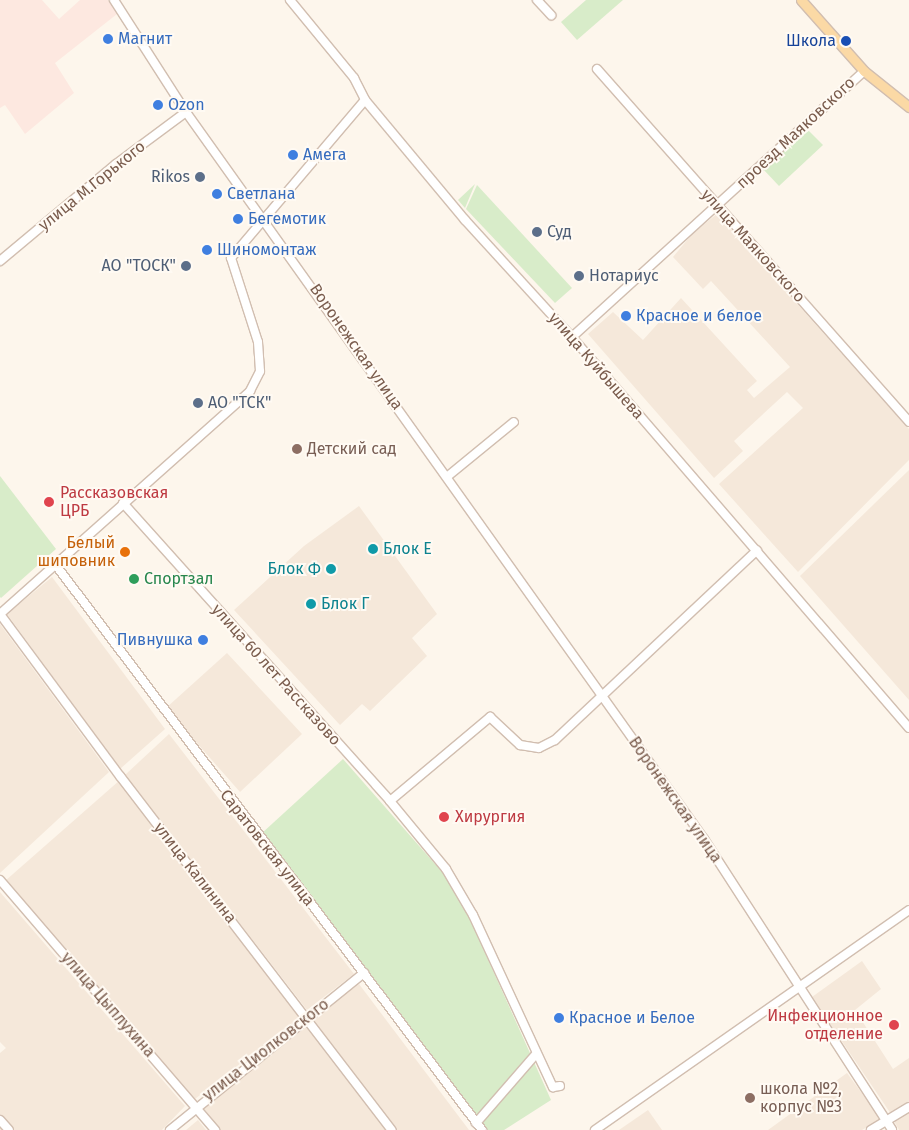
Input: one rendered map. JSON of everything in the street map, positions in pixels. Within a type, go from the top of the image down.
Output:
[{"type":"main road","points":[[801,0],[864,70],[909,107]]},
{"type":"street","name":"Воронежская улица","points":[[114,0],[186,112],[448,476],[704,839],[892,1130]]},
{"type":"street","name":"улица Куйбышева","points":[[290,0],[354,78],[365,100],[465,220],[572,337],[909,728]]},
{"type":"street","points":[[537,0],[551,15]]},
{"type":"street","name":"улица Маяковского","points":[[597,69],[909,422]]},
{"type":"street","name":"проезд Маяковского","points":[[572,337],[864,70]]},
{"type":"street","points":[[0,614],[240,403],[256,381],[260,371],[258,342],[232,258],[365,100]]},
{"type":"street","name":"улица М.Горького","points":[[0,261],[116,164],[186,112]]},
{"type":"street","points":[[448,476],[514,422]]},
{"type":"street","name":"улица 60 лет Рассказово","points":[[124,503],[390,801],[443,865],[462,895],[553,1087],[560,1086]]},
{"type":"street","points":[[390,801],[490,717],[520,745],[539,748],[555,740],[603,698],[757,550]]},
{"type":"street","name":"Саратовская улица","points":[[55,564],[217,783],[364,973],[479,1127]]},
{"type":"street","name":"улица Калинина","points":[[0,614],[120,776],[392,1130]]},
{"type":"street","name":"улица Цыплухина","points":[[0,880],[215,1130]]},
{"type":"street","points":[[595,1130],[909,910]]},
{"type":"street","name":"улица Циолковского","points":[[170,1130],[196,1106],[364,973]]},
{"type":"street","points":[[479,1127],[536,1054]]},
{"type":"street","points":[[871,1130],[909,1107]]},
{"type":"street","points":[[0,1120],[9,1130]]},
{"type":"shaded area","points":[[0,0],[42,0],[59,19],[80,0],[108,0],[117,14],[55,63],[74,93],[25,134],[5,105],[0,108]]},
{"type":"shaded area","points":[[717,214],[909,429],[909,460],[798,572],[719,484],[803,408],[787,392],[734,441],[743,451],[714,478],[588,334],[613,312],[643,340],[681,298],[757,381],[747,390],[754,398],[790,367],[711,281],[703,289],[673,257],[693,233]]},
{"type":"shaded area","points":[[909,470],[909,700],[800,576]]},
{"type":"shaded area","points":[[359,506],[437,614],[412,638],[427,656],[370,711],[362,704],[340,725],[234,610],[304,546]]},
{"type":"shaded area","points":[[52,577],[165,729],[120,769],[7,614]]},
{"type":"shaded area","points":[[0,624],[109,772],[0,873]]},
{"type":"shaded area","points":[[227,653],[302,734],[240,792],[166,708]]},
{"type":"shaded area","points":[[169,734],[354,974],[307,1010],[125,775]]},
{"type":"shaded area","points":[[120,780],[300,1017],[195,1099],[5,881]]},
{"type":"shaded area","points":[[0,892],[185,1106],[162,1130],[0,1130],[0,1053],[6,1048],[0,1042]]},
{"type":"shaded area","points":[[862,961],[881,989],[855,1010],[893,1069],[909,1058],[909,1103],[891,1114],[812,997]]},
{"type":"shaded area","points":[[359,984],[469,1130],[394,1130],[310,1019]]},
{"type":"shaded area","points":[[306,1025],[386,1130],[218,1130],[199,1107]]},
{"type":"shaded area","points":[[847,1073],[881,1119],[862,1130],[768,1130]]},
{"type":"shaded area","points":[[648,1110],[662,1130],[619,1130]]},
{"type":"shaded area","points":[[909,1112],[909,1130],[899,1130],[894,1121]]},
{"type":"shaded area","points":[[198,1120],[206,1130],[186,1130]]},
{"type":"green space","points":[[586,0],[623,0],[577,40],[561,22]]},
{"type":"green space","points":[[807,129],[823,145],[779,186],[763,169]]},
{"type":"green space","points":[[475,184],[465,208],[458,200]]},
{"type":"green space","points":[[477,185],[572,288],[555,303],[466,209]]},
{"type":"green space","points":[[0,476],[56,549],[1,598],[0,597]]},
{"type":"green space","points":[[343,759],[449,880],[465,908],[551,1100],[504,1130],[485,1130],[261,834]]},
{"type":"place","name":"Магнит","points":[[108,39]]},
{"type":"place","name":"Школа","points":[[846,41]]},
{"type":"place","name":"Ozon","points":[[158,105]]},
{"type":"place","name":"Амега","points":[[293,155]]},
{"type":"place","name":"Rikos","points":[[200,177]]},
{"type":"place","name":"Светлана","points":[[217,194]]},
{"type":"place","name":"Бегемотик","points":[[238,219]]},
{"type":"place","name":"Суд","points":[[537,232]]},
{"type":"place","name":"Шиномонтаж","points":[[207,250]]},
{"type":"place","name":"АО \"ТОСК\"","points":[[186,266]]},
{"type":"place","name":"Нотариус","points":[[579,276]]},
{"type":"place","name":"Красное и белое","points":[[626,316]]},
{"type":"place","name":"АО \"ТСК\"","points":[[198,403]]},
{"type":"place","name":"Детский сад","points":[[297,449]]},
{"type":"place","name":"Рассказовская ЦРБ","points":[[49,502]]},
{"type":"place","name":"Блок Е","points":[[373,549]]},
{"type":"place","name":"Белый шиповник","points":[[125,552]]},
{"type":"place","name":"Блок Ф","points":[[331,569]]},
{"type":"place","name":"Спортзал","points":[[134,579]]},
{"type":"place","name":"Блок Г","points":[[311,604]]},
{"type":"place","name":"Пивнушка","points":[[203,640]]},
{"type":"place","name":"Хирургия","points":[[444,817]]},
{"type":"place","name":"Красное и Белое","points":[[559,1018]]},
{"type":"place","name":"Инфекционное отделение","points":[[894,1025]]},
{"type":"place","name":"школа №2, корпус №3","points":[[750,1098]]}]
